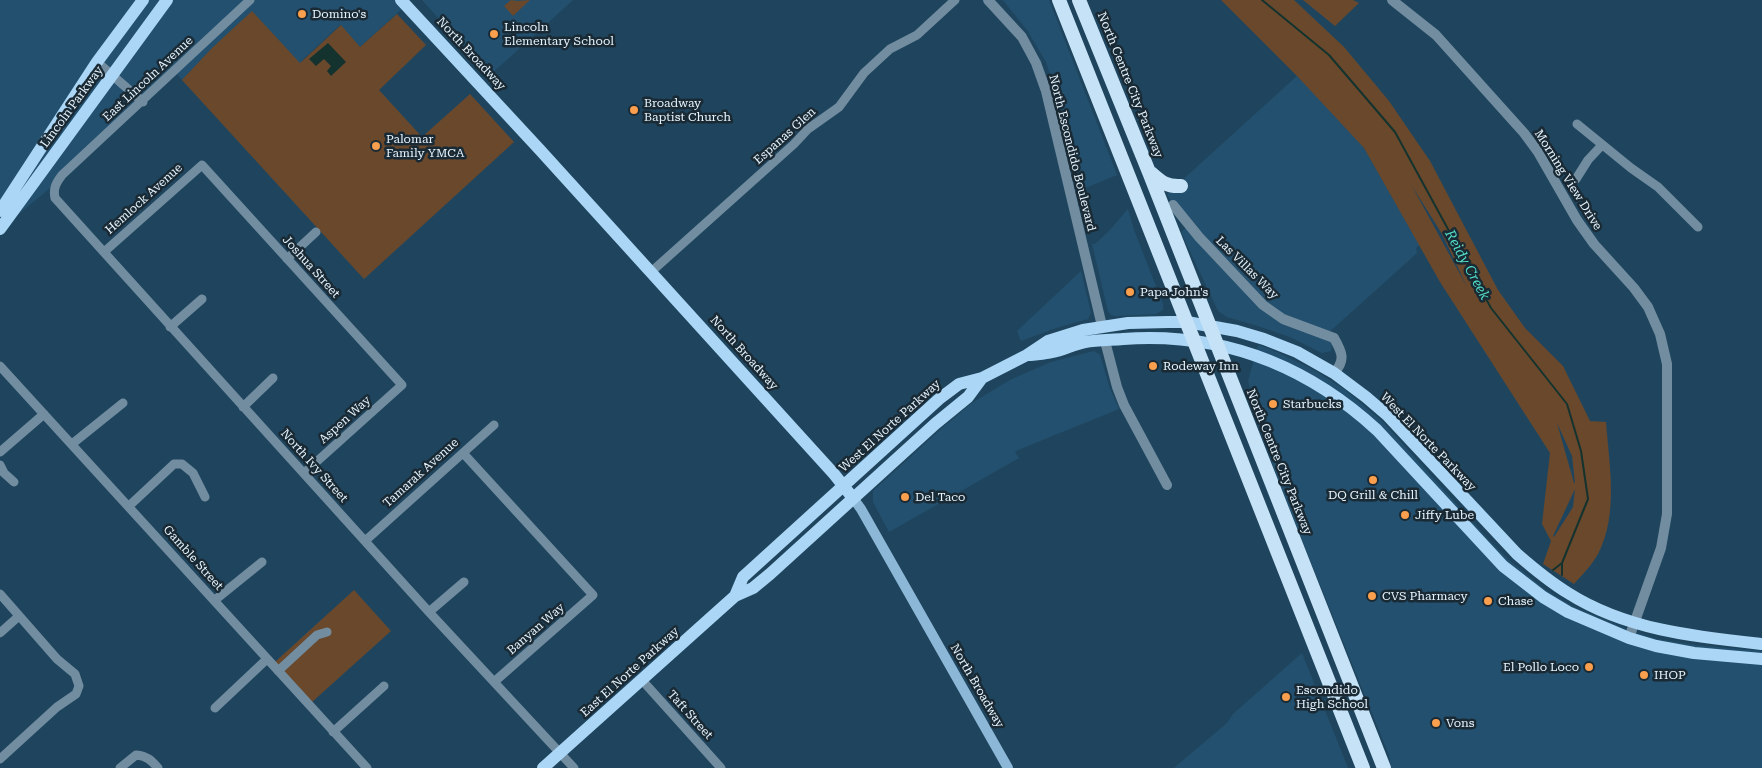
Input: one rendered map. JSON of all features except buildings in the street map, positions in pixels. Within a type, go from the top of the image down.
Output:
[{"type":"highway","points":[[1059,0],[1363,768]]},
{"type":"highway","name":"North Centre City Parkway","points":[[1078,0],[1149,172],[1384,768]]},
{"type":"highway","points":[[1149,172],[1160,182],[1173,205]]},
{"type":"highway","points":[[1160,182],[1170,186],[1181,186]]},
{"type":"main road","name":"Lincoln Parkway","points":[[0,211],[97,62],[143,0]]},
{"type":"main road","name":"Lincoln Parkway","points":[[0,230],[167,0]]},
{"type":"main road","name":"North Broadway","points":[[401,0],[652,272],[844,486],[861,509],[1008,768]]},
{"type":"main road","name":"West El Norte Parkway","points":[[844,486],[959,384],[982,378],[1027,355],[1048,340],[1102,326],[1147,322],[1187,322],[1231,329],[1296,352],[1334,373],[1387,415],[1494,532],[1534,569],[1570,594],[1600,610],[1635,622],[1685,634],[1762,644]]},
{"type":"main road","name":"West El Norte Parkway","points":[[1027,355],[1053,352],[1086,342],[1150,337],[1194,340],[1217,345],[1253,355],[1285,367],[1344,402],[1377,430],[1503,566],[1543,597],[1568,612],[1629,638],[1673,650],[1762,659]]},
{"type":"main road","name":"West El Norte Parkway","points":[[853,498],[968,397],[982,378]]},
{"type":"main road","name":"East El Norte Parkway","points":[[735,596],[744,578],[844,486]]},
{"type":"main road","name":"East El Norte Parkway","points":[[543,768],[735,596],[753,588],[853,498]]},
{"type":"street","name":"East Lincoln Avenue","points":[[62,175],[143,102],[250,0]]},
{"type":"street","name":"Espanas Glen","points":[[652,272],[808,129],[839,107],[864,73],[890,49],[916,35],[955,0]]},
{"type":"street","name":"North Escondido Boulevard","points":[[988,0],[1022,37],[1036,62],[1046,91],[1102,326]]},
{"type":"street","name":"Morning View Drive","points":[[1392,0],[1436,35],[1524,133],[1538,152],[1577,220],[1594,244],[1634,288],[1648,307],[1660,334],[1667,364],[1667,510],[1660,548],[1629,638]]},
{"type":"street","points":[[97,62],[143,102]]},
{"type":"street","points":[[1577,124],[1658,187],[1698,227]]},
{"type":"street","points":[[1576,179],[1588,160],[1602,145]]},
{"type":"street","name":"Hemlock Avenue","points":[[104,252],[202,165]]},
{"type":"street","name":"Joshua Street","points":[[202,165],[402,385]]},
{"type":"street","name":"North Ivy Street","points":[[62,175],[55,184],[55,198],[429,612],[574,768]]},
{"type":"street","name":"Las Villas Way","points":[[1173,205],[1199,237],[1263,304],[1283,319],[1334,338],[1342,350],[1341,366],[1334,373]]},
{"type":"street","points":[[286,259],[316,232]]},
{"type":"street","points":[[170,327],[202,299]]},
{"type":"street","points":[[1104,341],[1124,405],[1166,485]]},
{"type":"street","name":"Gamble Street","points":[[0,366],[367,768]]},
{"type":"street","points":[[243,407],[273,378]]},
{"type":"street","name":"Aspen Way","points":[[304,473],[402,385]]},
{"type":"street","points":[[72,444],[123,403]]},
{"type":"street","points":[[0,452],[44,414]]},
{"type":"street","name":"Tamarak Avenue","points":[[365,541],[494,425]]},
{"type":"street","name":"Banyan Way","points":[[463,453],[593,595],[494,682]]},
{"type":"street","points":[[129,506],[174,464],[182,464],[193,473],[205,497]]},
{"type":"street","points":[[0,465],[4,473],[14,482]]},
{"type":"street","points":[[215,600],[262,562]]},
{"type":"street","points":[[429,612],[464,582]]},
{"type":"street","points":[[0,594],[57,659],[75,674],[79,686],[76,694],[57,706],[0,759]]},
{"type":"street","points":[[0,633],[19,616]]},
{"type":"street","points":[[278,671],[317,635],[327,632]]},
{"type":"street","points":[[215,708],[267,659]]},
{"type":"street","name":"Taft Street","points":[[641,680],[722,768]]},
{"type":"street","points":[[333,732],[384,686]]},
{"type":"street","points":[[120,768],[136,755],[145,756],[158,767]]},
{"type":"shaded area","points":[[0,0],[401,0],[406,5],[360,47],[340,25],[302,60],[322,83],[246,149],[175,72],[55,184],[14,218],[0,202]]},
{"type":"shaded area","name":"Lincoln Elementary School","points":[[422,0],[573,0],[490,75]]},
{"type":"shaded area","points":[[511,0],[530,0],[513,16],[504,6]]},
{"type":"shaded area","points":[[1003,0],[1049,0],[1117,175],[1080,190],[1058,98],[1046,62],[1027,30]]},
{"type":"shaded area","points":[[1221,0],[1294,0],[1344,47],[1389,101],[1430,161],[1498,290],[1525,328],[1563,366],[1590,421],[1606,422],[1611,489],[1609,522],[1598,554],[1574,584],[1543,564],[1551,541],[1542,524],[1550,453],[1440,282],[1364,148],[1297,76]],"holes":[[[1412,186],[1442,234],[1467,287]],[[1557,423],[1572,456],[1574,483]],[[1575,489],[1573,507],[1553,536]]]},
{"type":"shaded area","points":[[1303,0],[1353,0],[1359,3],[1335,26]]},
{"type":"shaded area","name":"Palomar Family YMCA","points":[[252,11],[300,63],[341,25],[360,47],[397,14],[426,45],[379,90],[422,137],[470,94],[514,142],[364,279],[182,80],[212,48]]},
{"type":"shaded area","points":[[328,43],[346,62],[331,76],[327,71],[331,66],[324,59],[316,66],[309,59]]},
{"type":"shaded area","points":[[1297,76],[1334,109],[1364,148],[1420,245],[1416,248],[1417,253],[1326,335],[1263,305],[1173,205],[1167,194]]},
{"type":"shaded area","points":[[1128,209],[1134,230],[1163,304],[1163,310],[1156,314],[1116,316],[1111,315],[1108,311],[1092,244],[1095,244],[1108,232]]},
{"type":"shaded area","points":[[1186,228],[1251,299],[1330,341],[1332,345],[1331,351],[1322,353],[1290,337],[1227,317],[1218,311],[1181,232]]},
{"type":"shaded area","points":[[1081,271],[1091,313],[1088,319],[1021,341],[1017,331]]},
{"type":"shaded area","points":[[1258,345],[1312,369],[1344,389],[1383,422],[1488,539],[1509,560],[1547,591],[1572,606],[1631,631],[1657,639],[1695,645],[1762,651],[1762,768],[1391,768],[1389,755],[1276,476],[1248,381]]},
{"type":"shaded area","points":[[1094,351],[1100,355],[1110,389],[1119,409],[1018,450],[1015,452],[1019,458],[889,532],[873,502],[873,491],[941,429],[972,403],[1010,380],[1051,362]]},
{"type":"shaded area","points":[[354,590],[391,631],[312,702],[275,662]]},
{"type":"shaded area","name":"Escondido High School","points":[[1302,653],[1348,768],[1174,768],[1227,723],[1233,714]]},
{"type":"waterway","name":"Reidy Creek","points":[[1262,0],[1329,55],[1395,132],[1491,308],[1567,404],[1581,451],[1588,499],[1562,563],[1562,575]]},
{"type":"waterway","name":"Reidy Creek","points":[[1553,570],[1562,563]]},
{"type":"place","name":"Domino's","points":[[302,14]]},
{"type":"place","name":"Lincoln Elementary School","points":[[494,34]]},
{"type":"place","name":"Broadway Baptist Church","points":[[634,110]]},
{"type":"place","name":"Palomar Family YMCA","points":[[376,146]]},
{"type":"place","name":"Papa John's","points":[[1130,292]]},
{"type":"place","name":"Rodeway Inn","points":[[1153,366]]},
{"type":"place","name":"Starbucks","points":[[1273,404]]},
{"type":"place","name":"DQ Grill & Chill","points":[[1373,480]]},
{"type":"place","name":"Del Taco","points":[[905,497]]},
{"type":"place","name":"Jiffy Lube","points":[[1405,515]]},
{"type":"place","name":"CVS Pharmacy","points":[[1372,596]]},
{"type":"place","name":"Chase","points":[[1488,601]]},
{"type":"place","name":"El Pollo Loco","points":[[1589,667]]},
{"type":"place","name":"IHOP","points":[[1644,675]]},
{"type":"place","name":"Escondido High School","points":[[1286,697]]},
{"type":"place","name":"Vons","points":[[1436,723]]}]
